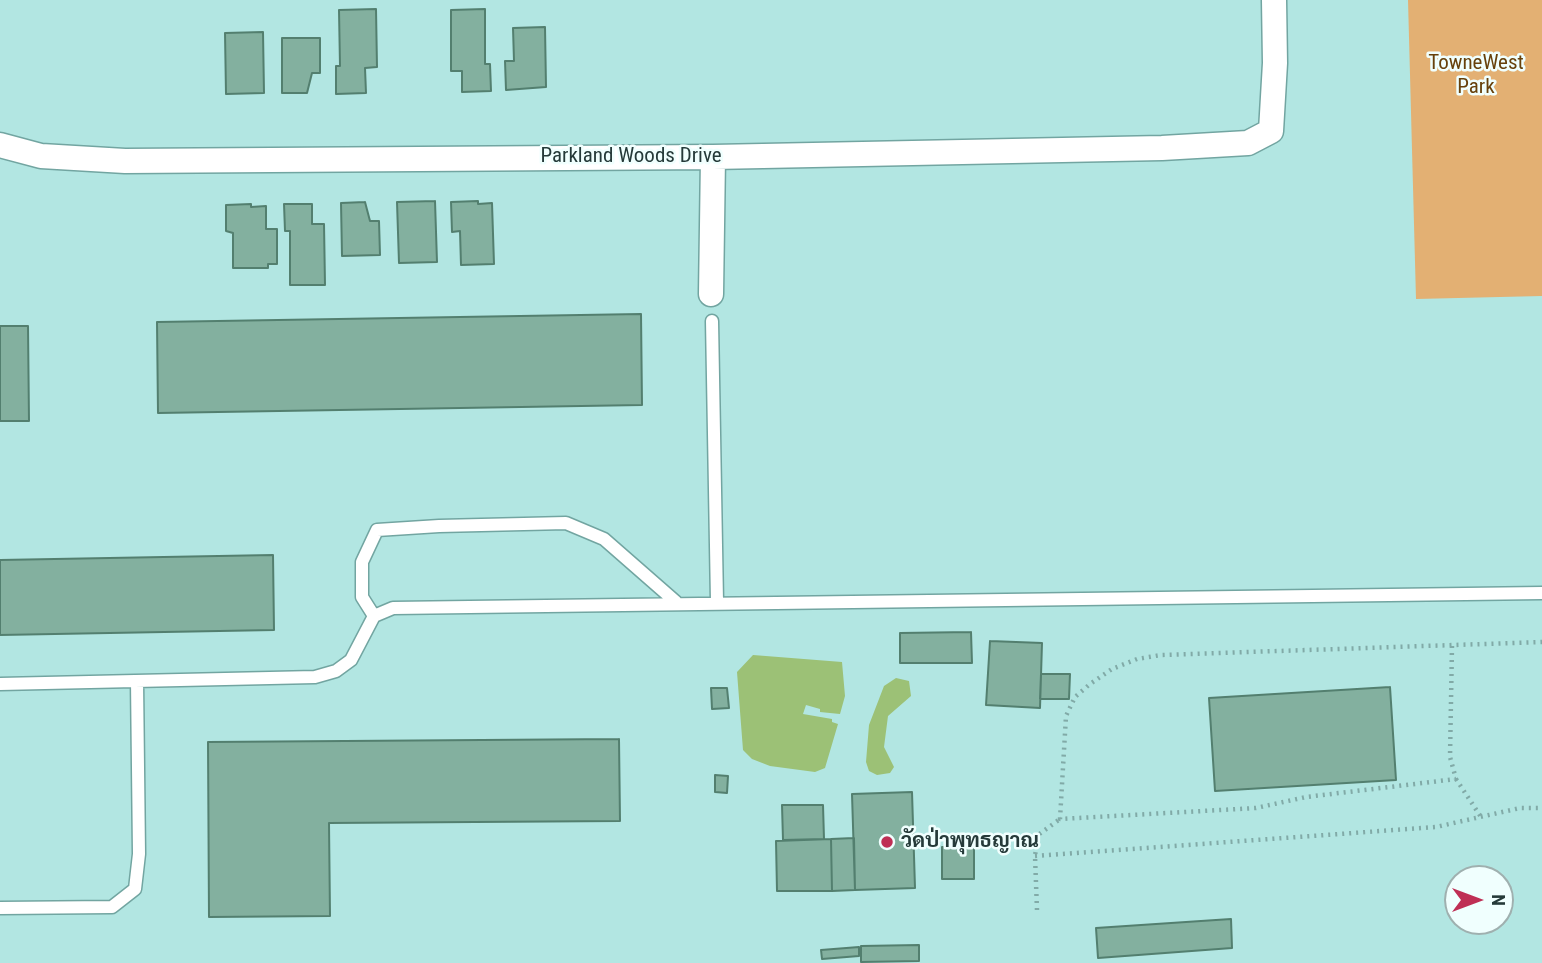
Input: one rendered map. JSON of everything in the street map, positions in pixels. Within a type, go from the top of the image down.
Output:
[{"type":"street","name":"Parkland Woods Drive","points":[[0,145],[40,156],[125,161],[713,157],[1162,148],[1248,142],[1271,131],[1275,63],[1274,0]]},
{"type":"street","points":[[711,295],[713,157]]},
{"type":"lane","points":[[712,321],[718,601]]},
{"type":"lane","points":[[374,616],[362,597],[362,562],[377,530],[439,526],[566,523],[604,539],[676,602]]},
{"type":"lane","points":[[0,684],[315,677],[336,671],[351,660],[374,616],[393,608],[718,601],[1542,593]]},
{"type":"lane","points":[[0,908],[112,907],[135,888],[139,854],[137,681]]},
{"type":"path","points":[[1060,819],[1066,716],[1075,697],[1112,669],[1161,655],[1542,642]]},
{"type":"path","points":[[1452,646],[1450,757],[1456,779],[1481,817]]},
{"type":"path","points":[[1037,910],[1035,856],[1038,835],[1060,819],[1256,808],[1306,797],[1456,779]]},
{"type":"path","points":[[1035,856],[1436,828],[1520,808],[1542,807]]},
{"type":"green space","name":"TowneWest Park","points":[[1408,0],[1542,0],[1542,296],[1416,299]]},
{"type":"shaded area","points":[[753,655],[842,662],[845,696],[840,714],[820,712],[820,709],[806,705],[803,714],[832,719],[832,722],[838,724],[825,768],[815,772],[770,766],[752,759],[743,750],[737,672]]},
{"type":"shaded area","points":[[896,678],[909,681],[911,696],[888,716],[884,747],[894,767],[890,773],[877,775],[869,771],[866,762],[869,725],[884,686]]},
{"type":"building","points":[[376,9],[377,67],[365,68],[366,93],[336,94],[336,66],[340,66],[339,10]]},
{"type":"building","points":[[485,9],[485,64],[490,64],[491,91],[462,92],[462,71],[451,71],[451,10]]},
{"type":"building","points":[[545,27],[546,87],[506,90],[505,61],[514,61],[513,28]]},
{"type":"building","points":[[263,32],[264,93],[226,94],[225,33]]},
{"type":"building","points":[[282,38],[320,38],[320,73],[312,73],[307,93],[282,93]]},
{"type":"building","points":[[435,201],[437,262],[399,263],[397,202]]},
{"type":"building","points":[[478,201],[478,204],[492,203],[494,264],[461,265],[460,231],[452,232],[451,202]]},
{"type":"building","points":[[365,202],[370,221],[379,221],[380,255],[342,256],[341,203]]},
{"type":"building","points":[[251,204],[251,207],[266,206],[266,229],[277,229],[277,264],[268,264],[268,268],[233,268],[233,233],[226,231],[226,205]]},
{"type":"building","points":[[284,204],[312,204],[312,224],[324,224],[325,285],[290,285],[290,231],[285,231]]},
{"type":"building","points":[[641,314],[642,405],[158,413],[157,322]]},
{"type":"building","points":[[0,326],[28,326],[29,421],[0,421]]},
{"type":"building","points":[[273,555],[274,630],[0,635],[0,560]]},
{"type":"building","points":[[971,632],[972,663],[900,663],[900,633]]},
{"type":"building","points":[[990,641],[1042,643],[1040,708],[986,705]]},
{"type":"building","points":[[1041,674],[1070,674],[1069,699],[1040,699]]},
{"type":"building","points":[[1390,687],[1396,780],[1215,791],[1209,698]]},
{"type":"building","points":[[711,688],[727,688],[729,708],[712,709]]},
{"type":"building","points":[[619,739],[620,821],[329,823],[330,916],[209,917],[208,742]]},
{"type":"building","points":[[715,775],[728,776],[727,793],[715,792]]},
{"type":"building","points":[[912,792],[915,888],[855,890],[852,794]]},
{"type":"building","points":[[782,805],[823,805],[824,839],[783,840]]},
{"type":"building","points":[[854,838],[855,890],[832,891],[831,839]]},
{"type":"building","points":[[831,839],[832,891],[777,891],[776,841]]},
{"type":"building","points":[[974,846],[974,879],[942,879],[942,847]]},
{"type":"building","points":[[1231,919],[1232,948],[1098,958],[1096,928]]},
{"type":"building","points":[[919,945],[919,961],[861,962],[861,946]]},
{"type":"building","points":[[859,947],[859,956],[822,959],[821,950]]},
{"type":"place","name":"วัดป่าพุทธญาณ","points":[[887,842]]}]
